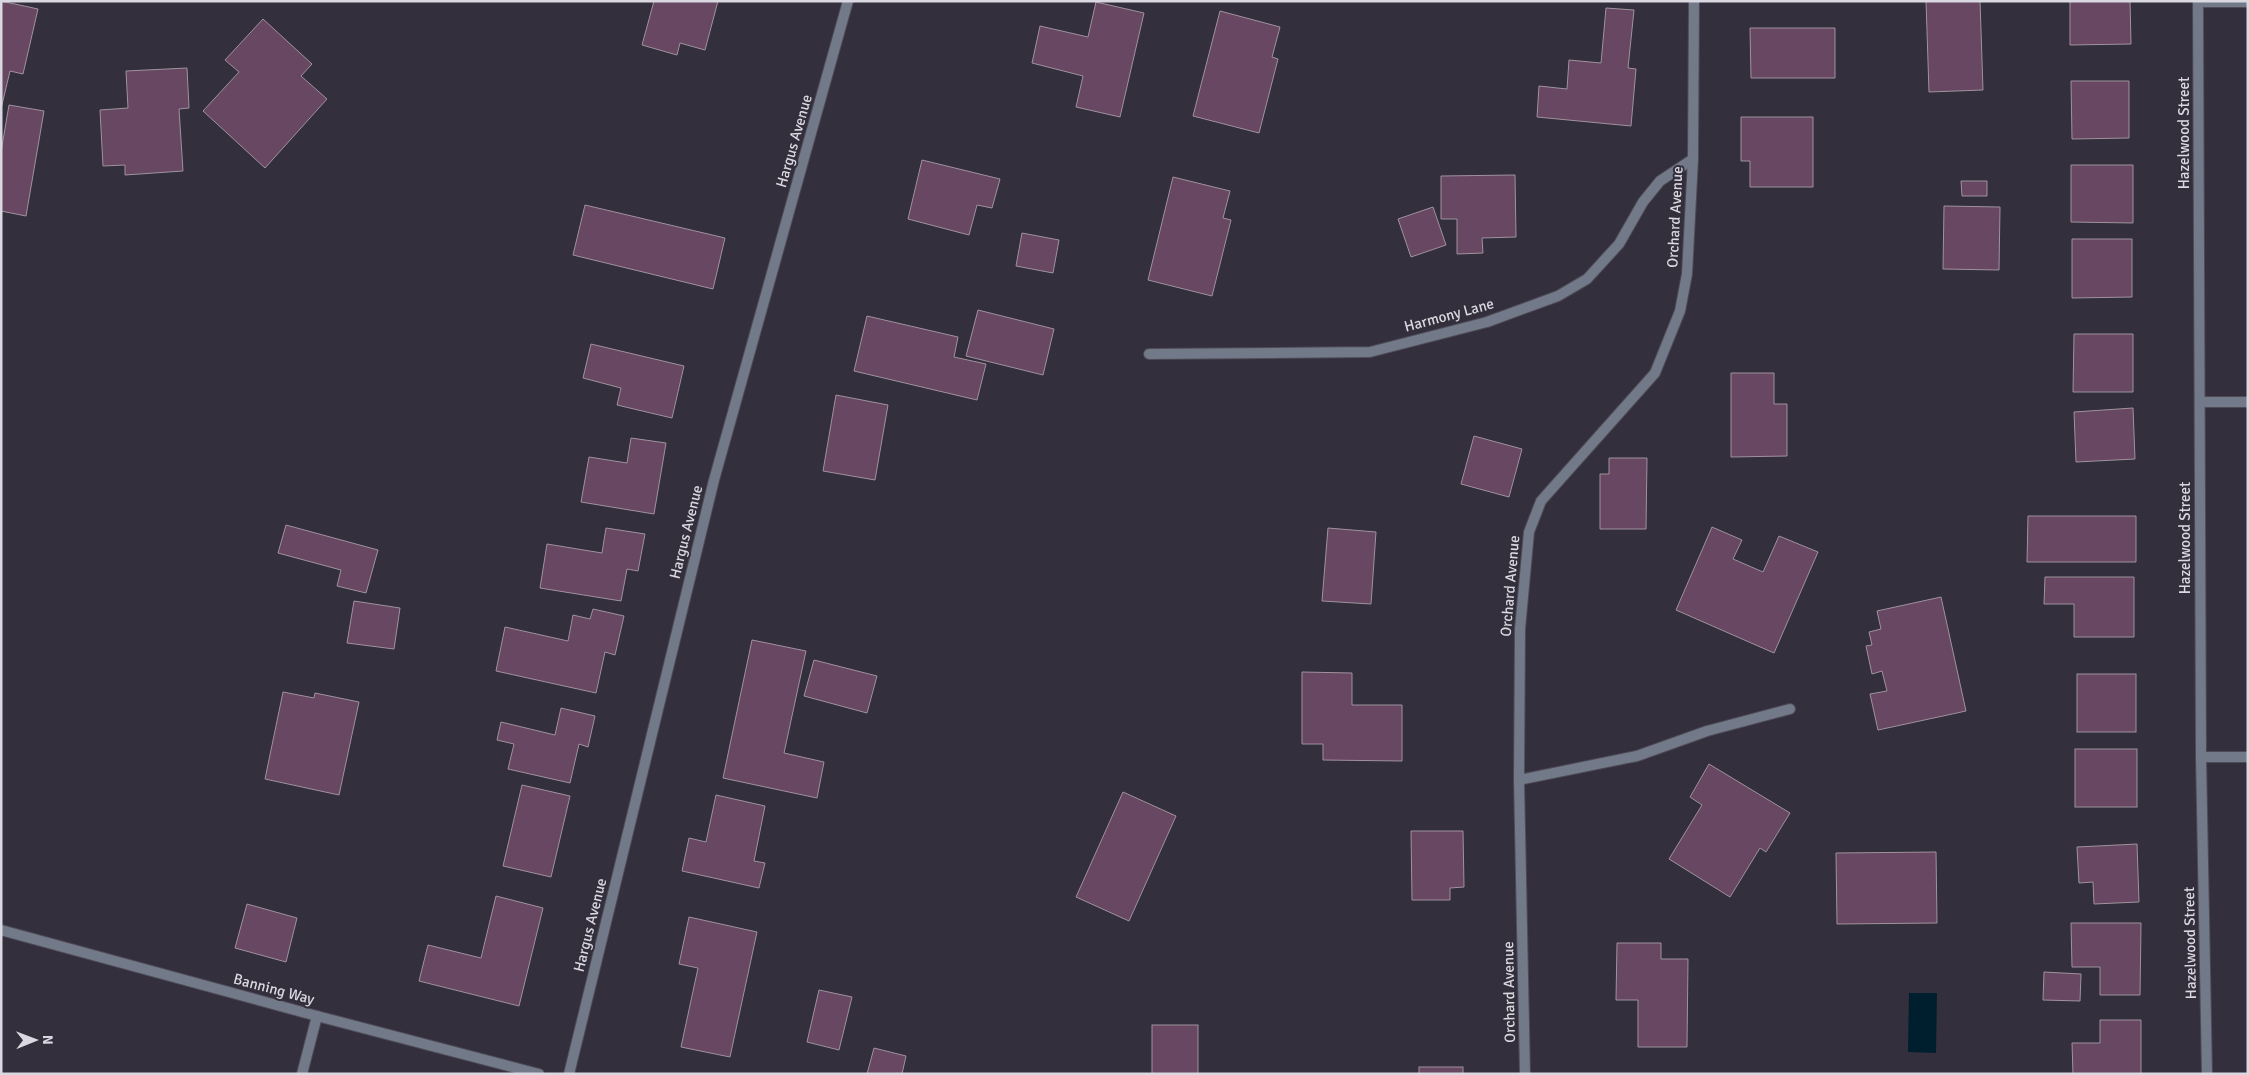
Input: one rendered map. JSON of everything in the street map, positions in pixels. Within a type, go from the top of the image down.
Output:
[{"type":"street","name":"Hargus Avenue","points":[[569,1074],[714,480],[848,1]]},
{"type":"street","name":"Orchard Avenue","points":[[1525,1074],[1520,780],[1520,629],[1529,532],[1541,501],[1655,373],[1680,312],[1687,274],[1693,159],[1694,1]]},
{"type":"street","points":[[2198,2],[2248,2]]},
{"type":"street","name":"Hazelwood Street","points":[[2198,2],[2201,757],[2207,1074]]},
{"type":"street","name":"Harmony Lane","points":[[1150,354],[1370,352],[1487,322],[1558,296],[1587,279],[1619,244],[1643,202],[1660,181],[1693,159]]},
{"type":"street","points":[[2200,402],[2248,402]]},
{"type":"street","points":[[1520,780],[1637,756],[1707,731],[1790,709]]},
{"type":"street","points":[[2201,757],[2248,757]]},
{"type":"street","name":"Banning Way","points":[[1,930],[539,1074]]},
{"type":"street","points":[[302,1074],[317,1016]]},
{"type":"water","points":[[1909,993],[1937,993],[1936,1053],[1908,1052]]},
{"type":"building","points":[[1,1],[38,9],[23,74],[10,71],[1,109]]},
{"type":"building","points":[[654,1],[718,1],[705,50],[680,43],[677,55],[642,45]]},
{"type":"building","points":[[1926,1],[1980,1],[1983,90],[1929,92]]},
{"type":"building","points":[[2070,1],[2130,1],[2131,44],[2070,45]]},
{"type":"building","points":[[1096,2],[1144,13],[1120,117],[1076,107],[1083,76],[1032,63],[1040,26],[1088,37]]},
{"type":"building","points":[[1606,8],[1634,10],[1628,68],[1636,69],[1631,126],[1537,117],[1539,86],[1567,89],[1569,60],[1601,63]]},
{"type":"building","points":[[1220,11],[1280,27],[1272,57],[1278,59],[1259,133],[1193,116]]},
{"type":"building","points":[[263,19],[312,64],[301,76],[327,99],[265,168],[203,111],[239,72],[225,60]]},
{"type":"building","points":[[1750,28],[1835,28],[1835,78],[1751,78]]},
{"type":"building","points":[[187,68],[189,108],[179,109],[183,171],[125,175],[125,165],[103,166],[100,110],[128,108],[126,71]]},
{"type":"building","points":[[2071,81],[2129,81],[2129,138],[2072,139]]},
{"type":"building","points":[[9,105],[44,111],[26,216],[1,211],[1,152]]},
{"type":"building","points":[[1741,117],[1813,117],[1813,187],[1750,187],[1750,161],[1741,161]]},
{"type":"building","points":[[922,160],[1000,179],[992,208],[977,205],[969,235],[908,219]]},
{"type":"building","points":[[2071,165],[2133,165],[2133,223],[2071,222]]},
{"type":"building","points":[[1515,175],[1516,237],[1482,238],[1483,253],[1457,254],[1457,219],[1441,219],[1441,176]]},
{"type":"building","points":[[1173,177],[1230,191],[1223,218],[1231,220],[1212,296],[1148,280]]},
{"type":"building","points":[[1961,181],[1987,181],[1987,196],[1962,196]]},
{"type":"building","points":[[585,205],[725,238],[713,289],[573,255]]},
{"type":"building","points":[[1944,206],[2000,207],[1999,270],[1943,269]]},
{"type":"building","points":[[1433,207],[1446,245],[1411,257],[1398,219]]},
{"type":"building","points":[[1022,233],[1059,240],[1053,273],[1016,266]]},
{"type":"building","points":[[2072,239],[2132,239],[2132,297],[2072,298]]},
{"type":"building","points":[[978,310],[1054,329],[1043,375],[966,356]]},
{"type":"building","points":[[867,316],[958,337],[954,357],[986,364],[977,400],[854,371]]},
{"type":"building","points":[[2074,334],[2133,334],[2133,392],[2073,392]]},
{"type":"building","points":[[591,344],[684,366],[672,418],[617,405],[621,388],[583,378]]},
{"type":"building","points":[[1731,373],[1774,373],[1774,404],[1787,404],[1787,456],[1731,457]]},
{"type":"building","points":[[836,395],[888,405],[875,480],[823,471]]},
{"type":"building","points":[[2133,408],[2135,459],[2076,462],[2074,412]]},
{"type":"building","points":[[1474,436],[1522,449],[1509,497],[1461,484]]},
{"type":"building","points":[[631,438],[666,443],[654,514],[581,502],[589,457],[627,463]]},
{"type":"building","points":[[1609,458],[1647,458],[1646,529],[1600,529],[1600,474],[1609,474]]},
{"type":"building","points":[[2028,516],[2136,516],[2136,562],[2027,562]]},
{"type":"building","points":[[286,525],[378,550],[366,593],[337,586],[341,570],[278,553]]},
{"type":"building","points":[[1712,527],[1742,540],[1733,559],[1763,572],[1779,536],[1818,552],[1774,653],[1676,610]]},
{"type":"building","points":[[606,528],[645,534],[638,571],[627,569],[621,601],[540,588],[547,544],[602,553]]},
{"type":"building","points":[[1328,528],[1376,532],[1371,604],[1322,601]]},
{"type":"building","points":[[2045,577],[2134,577],[2134,637],[2074,637],[2074,604],[2044,604]]},
{"type":"building","points":[[1941,597],[1966,711],[1878,730],[1870,694],[1887,691],[1882,671],[1872,674],[1866,646],[1872,645],[1869,632],[1881,629],[1877,611]]},
{"type":"building","points":[[354,601],[400,608],[394,649],[347,643]]},
{"type":"building","points":[[593,609],[624,616],[615,655],[605,652],[596,693],[496,671],[505,627],[568,641],[573,615],[590,619]]},
{"type":"building","points":[[752,640],[806,651],[784,753],[824,762],[817,798],[723,778]]},
{"type":"building","points":[[814,660],[877,676],[867,713],[804,696]]},
{"type":"building","points":[[1302,672],[1352,673],[1352,705],[1402,705],[1402,761],[1323,760],[1323,744],[1302,744]]},
{"type":"building","points":[[2077,674],[2136,674],[2136,732],[2077,732]]},
{"type":"building","points":[[283,692],[314,698],[315,693],[359,702],[339,795],[265,779]]},
{"type":"building","points":[[561,708],[595,716],[588,747],[579,744],[570,783],[508,769],[514,744],[497,740],[501,722],[555,735]]},
{"type":"building","points":[[2075,749],[2137,749],[2137,807],[2075,807]]},
{"type":"building","points":[[1709,764],[1790,813],[1766,852],[1760,848],[1730,897],[1669,859],[1702,805],[1690,797]]},
{"type":"building","points":[[522,785],[570,796],[551,877],[503,866]]},
{"type":"building","points":[[1123,792],[1176,816],[1129,921],[1076,897]]},
{"type":"building","points":[[716,795],[765,806],[754,861],[765,863],[759,888],[682,871],[689,838],[706,842]]},
{"type":"building","points":[[1411,831],[1463,831],[1464,887],[1450,888],[1450,900],[1412,900]]},
{"type":"building","points":[[2137,844],[2139,902],[2094,904],[2093,882],[2079,883],[2077,847]]},
{"type":"building","points":[[1936,852],[1937,923],[1837,924],[1836,853]]},
{"type":"building","points":[[496,896],[543,908],[519,1006],[419,981],[428,945],[481,958]]},
{"type":"building","points":[[247,904],[297,918],[286,962],[235,948]]},
{"type":"building","points":[[689,917],[757,932],[730,1057],[681,1047],[698,968],[679,964]]},
{"type":"building","points":[[2071,923],[2141,923],[2140,995],[2100,995],[2100,967],[2072,967]]},
{"type":"building","points":[[1617,943],[1661,943],[1661,959],[1688,959],[1687,1047],[1638,1047],[1638,1000],[1616,1000]]},
{"type":"building","points":[[2044,972],[2081,974],[2080,1001],[2043,1000]]},
{"type":"building","points":[[819,990],[852,997],[839,1050],[807,1042]]},
{"type":"building","points":[[2100,1020],[2141,1020],[2141,1074],[2073,1074],[2072,1043],[2100,1043]]},
{"type":"building","points":[[1152,1025],[1198,1025],[1198,1074],[1152,1074]]},
{"type":"building","points":[[874,1048],[906,1056],[902,1074],[867,1074]]},
{"type":"building","points":[[1419,1067],[1463,1067],[1463,1074],[1419,1074]]}]
